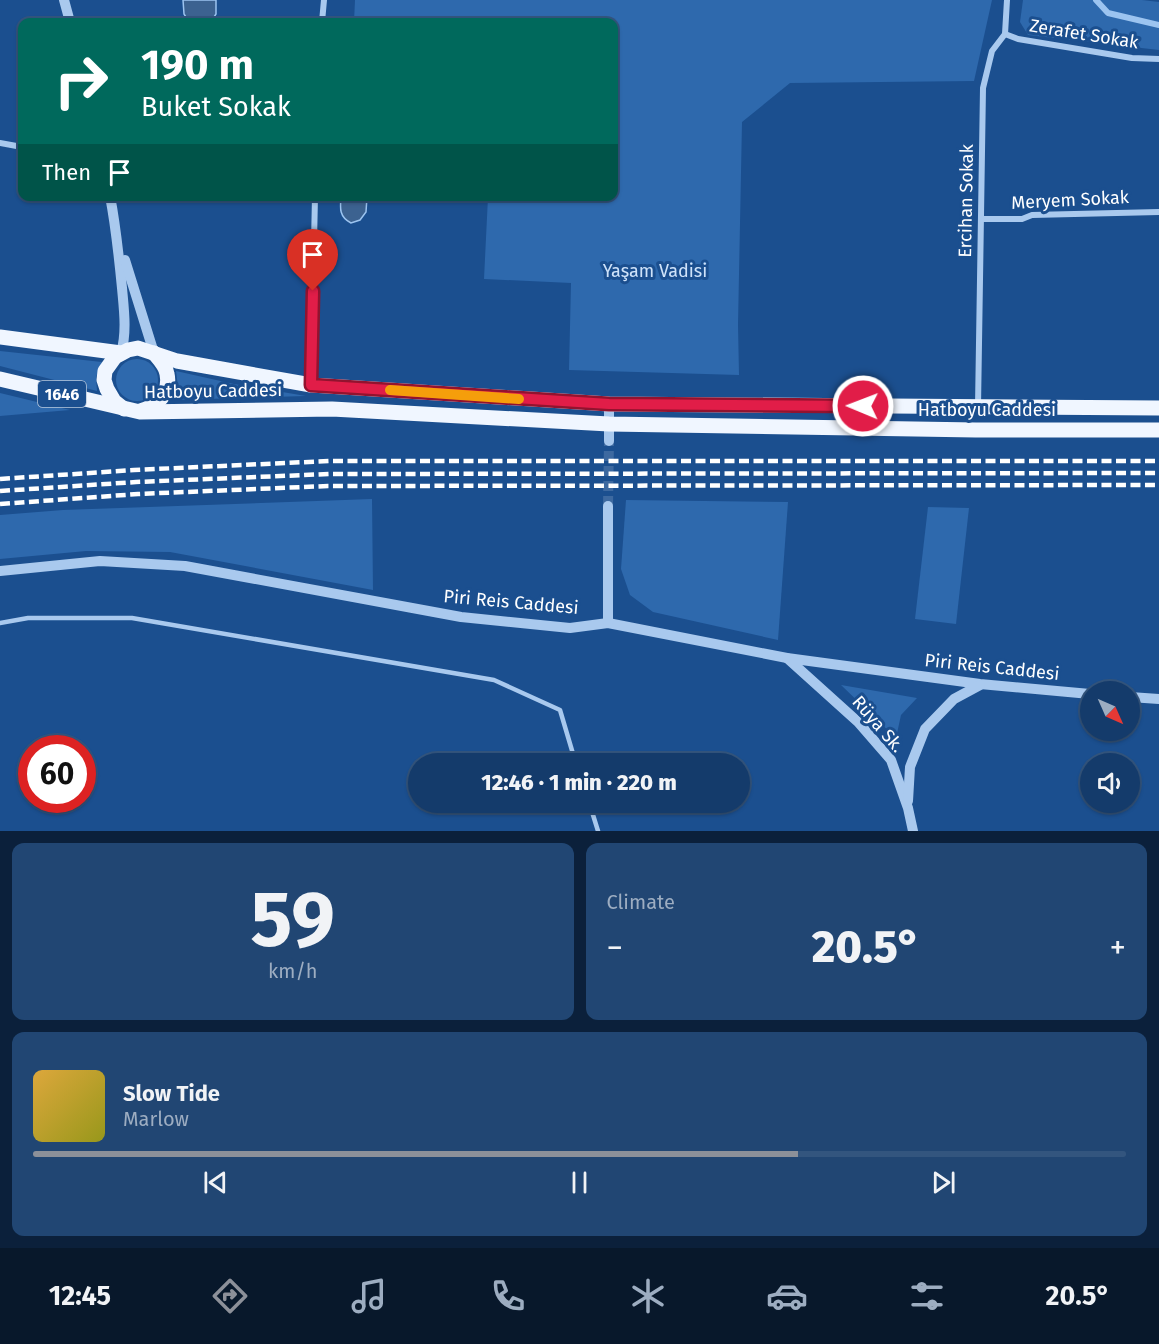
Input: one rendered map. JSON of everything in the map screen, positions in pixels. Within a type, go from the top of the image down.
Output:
[{"type":"main road","name":"Hatboyu Caddesi","points":[[0,337],[121,353]]},
{"type":"main road","name":"Hatboyu Caddesi","points":[[154,352],[167,374],[167,388],[163,396],[150,408],[127,410],[110,395],[104,380],[109,363],[121,353],[138,348],[154,352],[177,360],[311,385],[609,404],[1159,408]]},
{"type":"main road","name":"Hatboyu Caddesi","points":[[0,379],[127,410],[151,412],[332,409],[609,424],[976,430],[1159,430]]},
{"type":"street","points":[[64,0],[69,18]]},
{"type":"street","points":[[322,18],[324,0]]},
{"type":"street","name":"Ercihan Sokak","points":[[978,408],[983,88],[992,51],[1005,34],[1007,0]]},
{"type":"street","name":"Zerafet Sokak","points":[[1005,34],[1029,41],[1132,58],[1159,59]]},
{"type":"street","points":[[0,143],[18,146]]},
{"type":"street","points":[[111,201],[118,237],[154,352]]},
{"type":"street","points":[[311,385],[315,201]]},
{"type":"street","name":"Meryem Sokak","points":[[981,219],[1022,219],[1032,215],[1159,212]]},
{"type":"street","points":[[118,237],[124,312],[124,342],[121,353]]},
{"type":"street","points":[[609,404],[609,441]]},
{"type":"street","points":[[608,506],[608,623]]},
{"type":"street","name":"Piri Reis Caddesi","points":[[0,571],[100,561],[185,566],[461,617],[570,628],[608,623],[787,658],[980,684],[1080,693]]},
{"type":"street","name":"Rüya Sk.","points":[[787,658],[858,722],[891,760],[908,808],[913,831]]},
{"type":"street","points":[[908,808],[910,767],[925,729],[954,699],[980,684]]},
{"type":"street","points":[[1140,698],[1159,699]]},
{"type":"lane","points":[[0,623],[28,618],[132,618],[494,680],[560,710],[573,753]]},
{"type":"lane","points":[[592,813],[598,831]]},
{"type":"green space","name":"Yaşam Vadisi","points":[[355,0],[992,0],[974,81],[790,83],[742,122],[739,375],[569,370],[571,283],[484,279],[488,201],[618,201],[618,18],[354,18]]},
{"type":"green space","points":[[1023,0],[1159,2],[1159,50],[1028,35],[1020,22]]},
{"type":"green space","points":[[0,351],[102,362],[96,377],[97,391],[0,366]]},
{"type":"green space","points":[[137,359],[145,360],[152,365],[157,372],[157,388],[152,395],[145,400],[137,401],[129,400],[122,395],[117,388],[116,380],[117,372],[122,365],[129,360]]},
{"type":"green space","points":[[176,371],[234,384],[306,396],[172,400],[178,387]]},
{"type":"green space","points":[[0,393],[70,410],[0,416]]},
{"type":"green space","points":[[372,499],[373,590],[170,552],[86,551],[0,559],[0,515],[63,510]]},
{"type":"green space","points":[[626,500],[788,502],[778,640],[653,612],[630,595],[621,569]]},
{"type":"green space","points":[[928,507],[969,508],[956,624],[915,619]]},
{"type":"green space","points":[[841,685],[917,698],[901,715],[896,738]]},
{"type":"shaded area","points":[[183,0],[216,0],[216,14],[214,18],[186,18]]},
{"type":"shaded area","points":[[341,201],[367,201],[366,212],[360,220],[351,223],[342,215]]},
{"type":"waterway","points":[[1096,0],[1108,13],[1159,25]]},
{"type":"tunnel","points":[[608,506],[609,441]]},
{"type":"railway","points":[[0,479],[329,461],[1159,461]]},
{"type":"railway","points":[[0,491],[136,482],[329,474],[1159,473]]},
{"type":"railway","points":[[0,504],[138,494],[328,486],[1159,485]]},
{"type":"slow traffic","points":[[390,390],[519,399]]},
{"type":"route","points":[[313,291],[311,385],[609,404],[863,406]]}]
